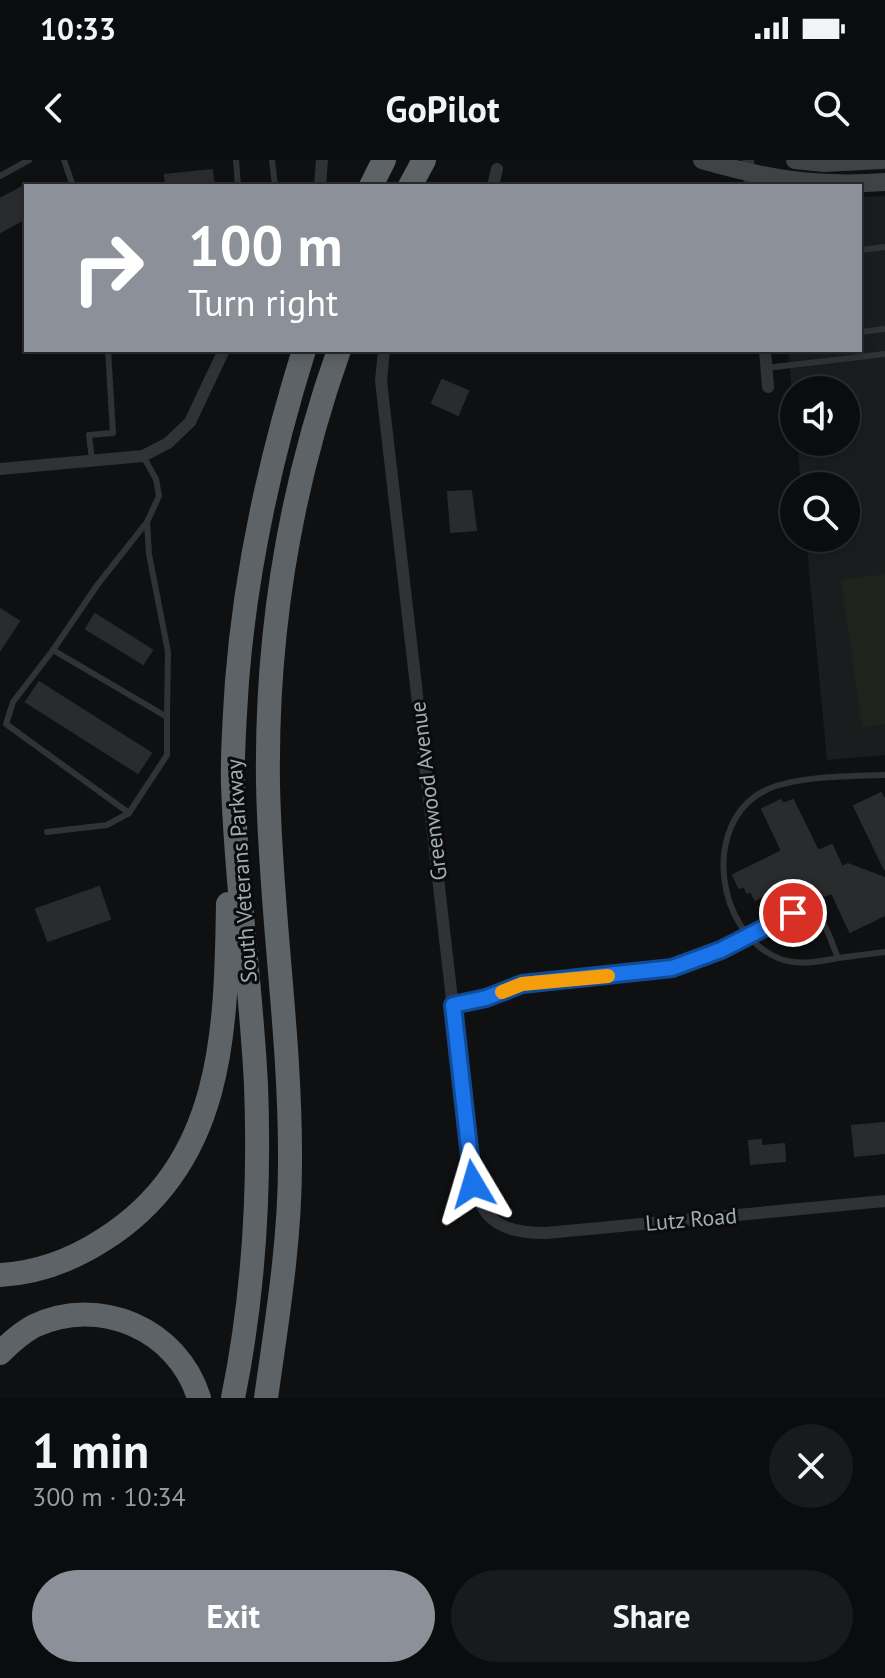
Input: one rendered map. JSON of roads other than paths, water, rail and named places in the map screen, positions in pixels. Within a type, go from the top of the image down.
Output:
[{"type":"highway","points":[[372,184],[384,160]]},
{"type":"highway","points":[[411,184],[424,160]]},
{"type":"highway","name":"South Veterans Parkway","points":[[233,1398],[252,1269],[257,1130],[233,782],[233,729],[250,562],[276,446],[303,352]]},
{"type":"highway","name":"South Veterans Parkway","points":[[266,1398],[285,1257],[290,1165],[289,1098],[268,782],[273,672],[279,602],[298,490],[338,352]]},
{"type":"highway","points":[[0,1275],[55,1264],[85,1252],[131,1223],[166,1185],[190,1146],[208,1100],[221,1047],[227,995],[233,782]]},
{"type":"highway","points":[[276,1398],[291,1317],[285,1257]]},
{"type":"highway","points":[[0,1353],[33,1327],[52,1319],[70,1315],[110,1316],[136,1325],[176,1354],[188,1371],[199,1398]]},
{"type":"main road","points":[[702,160],[788,182],[885,182]]},
{"type":"main road","points":[[795,160],[836,163],[882,160]]},
{"type":"street","points":[[320,184],[322,160]]},
{"type":"street","points":[[493,184],[497,169]]},
{"type":"street","points":[[0,469],[143,456],[168,443],[190,422],[223,352]]},
{"type":"street","name":"Greenwood Avenue","points":[[384,352],[381,381],[473,1184],[478,1201],[498,1224]]},
{"type":"street","points":[[765,352],[768,387]]},
{"type":"street","name":"Lutz Road","points":[[498,1224],[519,1232],[546,1233],[885,1201]]},
{"type":"lane","points":[[0,176],[29,160]]},
{"type":"lane","points":[[64,160],[72,184]]},
{"type":"lane","points":[[236,160],[238,184]]},
{"type":"lane","points":[[272,160],[275,184]]},
{"type":"lane","points":[[862,250],[885,247]]},
{"type":"lane","points":[[862,332],[885,329]]},
{"type":"lane","points":[[92,460],[89,435],[113,433],[108,352]]},
{"type":"lane","points":[[766,368],[885,354]]},
{"type":"lane","points":[[129,813],[6,724],[13,702],[147,522],[159,496],[156,479],[143,456]]},
{"type":"lane","points":[[47,832],[107,825],[129,813],[167,755],[168,652],[149,554],[147,522]]},
{"type":"lane","points":[[53,650],[167,717]]},
{"type":"lane","points":[[885,775],[800,781],[767,789],[741,810],[727,838],[721,864],[735,914],[748,935],[765,952],[797,963],[885,952]]},
{"type":"lane","points":[[453,1005],[486,998],[522,984],[672,968],[698,960],[793,913],[806,910],[816,914],[838,958]]}]
